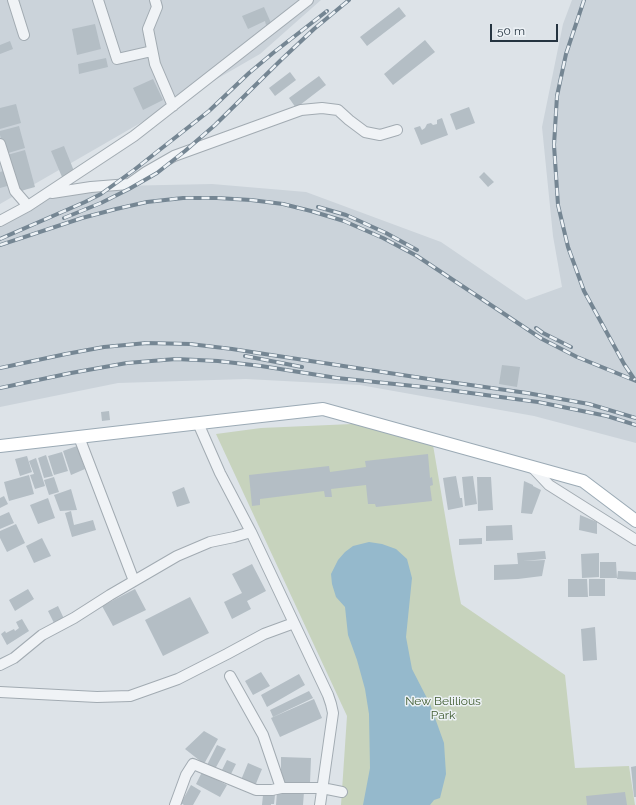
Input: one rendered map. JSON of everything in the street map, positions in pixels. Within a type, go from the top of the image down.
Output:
[{"type":"main road","points":[[0,446],[323,409],[583,482],[636,521]]},
{"type":"street","points":[[13,0],[24,35]]},
{"type":"street","points":[[98,0],[117,59],[152,51]]},
{"type":"street","points":[[155,0],[156,7],[148,29],[155,64],[173,106]]},
{"type":"street","points":[[0,221],[48,194],[134,136],[308,0]]},
{"type":"street","points":[[48,194],[92,187],[129,184],[146,172],[174,156],[301,110],[322,108],[338,110],[364,132],[380,135],[397,130]]},
{"type":"street","points":[[0,144],[15,191],[28,206]]},
{"type":"street","points":[[198,423],[220,473],[251,532],[331,704],[333,713],[320,805]]},
{"type":"street","points":[[78,436],[134,581]]},
{"type":"street","points":[[532,468],[549,485],[636,540]]},
{"type":"street","points":[[0,665],[14,658],[42,635],[74,618],[177,556],[210,542],[251,532]]},
{"type":"street","points":[[0,692],[97,697],[130,696],[178,679],[264,634],[294,623]]},
{"type":"street","points":[[230,676],[263,735],[280,788]]},
{"type":"street","points":[[174,805],[192,764],[256,790],[272,790],[280,788],[322,788],[342,792]]},
{"type":"shaded area","points":[[0,0],[321,0],[260,54],[0,204]]},
{"type":"shaded area","points":[[572,0],[636,0],[636,443],[534,416],[360,385],[246,379],[118,383],[0,407],[0,227],[70,187],[212,184],[306,192],[441,242],[526,300],[562,287],[553,236],[542,127],[563,24]]},
{"type":"green space","name":"New Belilious Park","points":[[375,423],[433,445],[461,604],[565,675],[575,768],[629,766],[635,805],[341,805],[347,716],[216,434],[261,428]]},
{"type":"water","points":[[369,542],[382,544],[396,549],[407,559],[412,578],[406,637],[412,669],[430,704],[444,743],[446,774],[440,798],[434,800],[430,805],[363,805],[370,768],[369,714],[365,689],[348,635],[345,607],[336,597],[331,574],[338,560],[345,552],[353,546]]},
{"type":"building","points":[[264,7],[271,23],[266,25],[265,21],[248,29],[242,16]]},
{"type":"building","points":[[399,7],[406,16],[367,46],[360,37]]},
{"type":"building","points":[[95,24],[101,49],[77,55],[72,29]]},
{"type":"building","points":[[425,40],[435,52],[393,85],[384,74]]},
{"type":"building","points":[[10,41],[13,49],[0,54],[0,45]]},
{"type":"building","points":[[106,58],[108,67],[79,74],[78,64]]},
{"type":"building","points":[[290,72],[296,80],[275,96],[269,88]]},
{"type":"building","points":[[319,76],[326,85],[296,108],[289,98]]},
{"type":"building","points":[[153,79],[163,100],[143,110],[133,88]]},
{"type":"building","points":[[16,104],[21,123],[0,129],[0,108]]},
{"type":"building","points":[[469,107],[475,123],[456,130],[450,114]]},
{"type":"building","points":[[442,118],[448,135],[421,145],[414,128],[420,126],[422,130],[427,124],[437,124],[437,120]]},
{"type":"building","points":[[19,126],[25,148],[5,154],[0,131]]},
{"type":"building","points":[[64,146],[74,171],[62,177],[51,151]]},
{"type":"building","points":[[25,150],[35,187],[17,192],[7,155]]},
{"type":"building","points":[[7,170],[11,185],[0,188],[0,172]]},
{"type":"building","points":[[484,172],[494,182],[488,187],[479,177]]},
{"type":"building","points":[[502,365],[520,367],[517,387],[499,384]]},
{"type":"building","points":[[109,411],[110,420],[102,421],[101,412]]},
{"type":"building","points":[[77,446],[85,469],[71,475],[63,451]]},
{"type":"building","points":[[62,452],[68,471],[54,475],[48,456]]},
{"type":"building","points":[[428,454],[430,478],[432,477],[433,485],[430,486],[432,501],[376,507],[375,504],[368,504],[366,485],[331,489],[332,497],[325,497],[324,491],[260,499],[260,505],[252,506],[249,475],[329,466],[330,472],[366,467],[365,461]]},
{"type":"building","points":[[46,455],[53,476],[44,478],[38,458]]},
{"type":"building","points":[[27,456],[32,472],[20,476],[15,459]]},
{"type":"building","points":[[36,458],[45,486],[35,489],[30,475],[34,474],[29,461]]},
{"type":"building","points":[[29,475],[34,494],[9,501],[4,482]]},
{"type":"building","points":[[456,476],[463,507],[448,510],[443,478]]},
{"type":"building","points":[[473,476],[477,504],[465,506],[462,477]]},
{"type":"building","points":[[54,477],[59,492],[49,495],[44,480]]},
{"type":"building","points":[[477,477],[491,477],[493,510],[478,511]]},
{"type":"building","points":[[524,481],[541,490],[532,514],[521,513]]},
{"type":"building","points":[[184,487],[190,503],[177,507],[172,492]]},
{"type":"building","points":[[71,489],[77,510],[60,511],[54,495]]},
{"type":"building","points":[[4,496],[8,504],[0,508],[0,498]]},
{"type":"building","points":[[48,498],[55,518],[38,524],[30,505]]},
{"type":"building","points":[[71,511],[74,525],[93,520],[96,530],[72,537],[65,513]]},
{"type":"building","points":[[9,512],[14,523],[0,529],[0,516]]},
{"type":"building","points":[[580,515],[597,522],[597,534],[579,530]]},
{"type":"building","points":[[16,524],[25,543],[7,552],[0,538],[0,531]]},
{"type":"building","points":[[512,525],[513,540],[486,541],[486,526]]},
{"type":"building","points":[[42,538],[51,556],[34,563],[26,546]]},
{"type":"building","points":[[482,538],[482,544],[459,545],[459,539]]},
{"type":"building","points":[[545,551],[546,559],[523,561],[545,560],[542,576],[494,580],[494,565],[518,564],[517,553]]},
{"type":"building","points":[[599,553],[599,577],[582,578],[581,554]]},
{"type":"building","points":[[600,562],[616,562],[617,578],[600,578]]},
{"type":"building","points":[[252,564],[266,591],[247,601],[251,609],[232,619],[224,602],[242,593],[232,574]]},
{"type":"building","points":[[618,571],[636,572],[636,580],[617,579]]},
{"type":"building","points":[[568,579],[587,579],[588,597],[568,597]]},
{"type":"building","points":[[589,579],[605,579],[605,596],[589,596]]},
{"type":"building","points":[[28,589],[34,599],[15,611],[9,600]]},
{"type":"building","points":[[135,589],[146,610],[113,626],[102,606]]},
{"type":"building","points":[[190,597],[209,633],[163,656],[145,620]]},
{"type":"building","points":[[58,606],[66,623],[56,627],[48,611]]},
{"type":"building","points":[[22,619],[29,631],[7,645],[1,634],[5,631],[6,633],[14,629],[15,631],[19,628],[16,622]]},
{"type":"building","points":[[595,627],[597,660],[583,661],[581,629]]},
{"type":"building","points":[[261,672],[270,686],[253,695],[245,681]]},
{"type":"building","points":[[299,674],[305,685],[267,707],[261,695]]},
{"type":"building","points":[[309,691],[313,698],[273,717],[270,710]]},
{"type":"building","points":[[314,699],[322,718],[280,737],[271,718]]},
{"type":"building","points":[[204,731],[218,739],[204,764],[185,749]]},
{"type":"building","points":[[217,745],[226,749],[215,769],[207,765]]},
{"type":"building","points":[[281,757],[311,758],[310,783],[281,783]]},
{"type":"building","points":[[227,760],[236,764],[231,774],[222,770]]},
{"type":"building","points":[[248,763],[262,769],[255,786],[241,780]]},
{"type":"building","points":[[636,766],[636,797],[634,797],[631,767]]},
{"type":"building","points":[[202,772],[227,785],[220,797],[196,784]]},
{"type":"building","points":[[191,785],[201,791],[193,805],[184,805],[181,803]]},
{"type":"building","points":[[277,791],[304,792],[303,805],[276,805]]},
{"type":"building","points":[[625,792],[627,805],[587,805],[586,796]]},
{"type":"building","points":[[263,795],[275,795],[274,804],[262,805]]},
{"type":"railway","points":[[64,218],[101,203],[157,173],[215,125],[314,29],[349,0]]},
{"type":"railway","points":[[584,0],[566,54],[557,96],[554,145],[558,205],[568,247],[584,291],[624,364],[635,380]]},
{"type":"railway","points":[[0,239],[101,194],[209,111],[249,73],[327,11]]},
{"type":"railway","points":[[0,245],[82,218],[147,202],[183,198],[217,198],[283,204],[344,221],[383,238],[417,256],[542,339],[577,357],[636,381]]},
{"type":"railway","points":[[318,207],[346,215],[386,233],[417,250]]},
{"type":"railway","points":[[536,328],[571,347]]},
{"type":"railway","points":[[0,368],[104,347],[147,343],[190,344],[527,393],[589,404],[636,418]]},
{"type":"railway","points":[[245,356],[302,367]]},
{"type":"railway","points":[[0,388],[127,363],[176,359],[218,361],[337,378],[433,388],[538,402],[607,416],[636,425]]}]
